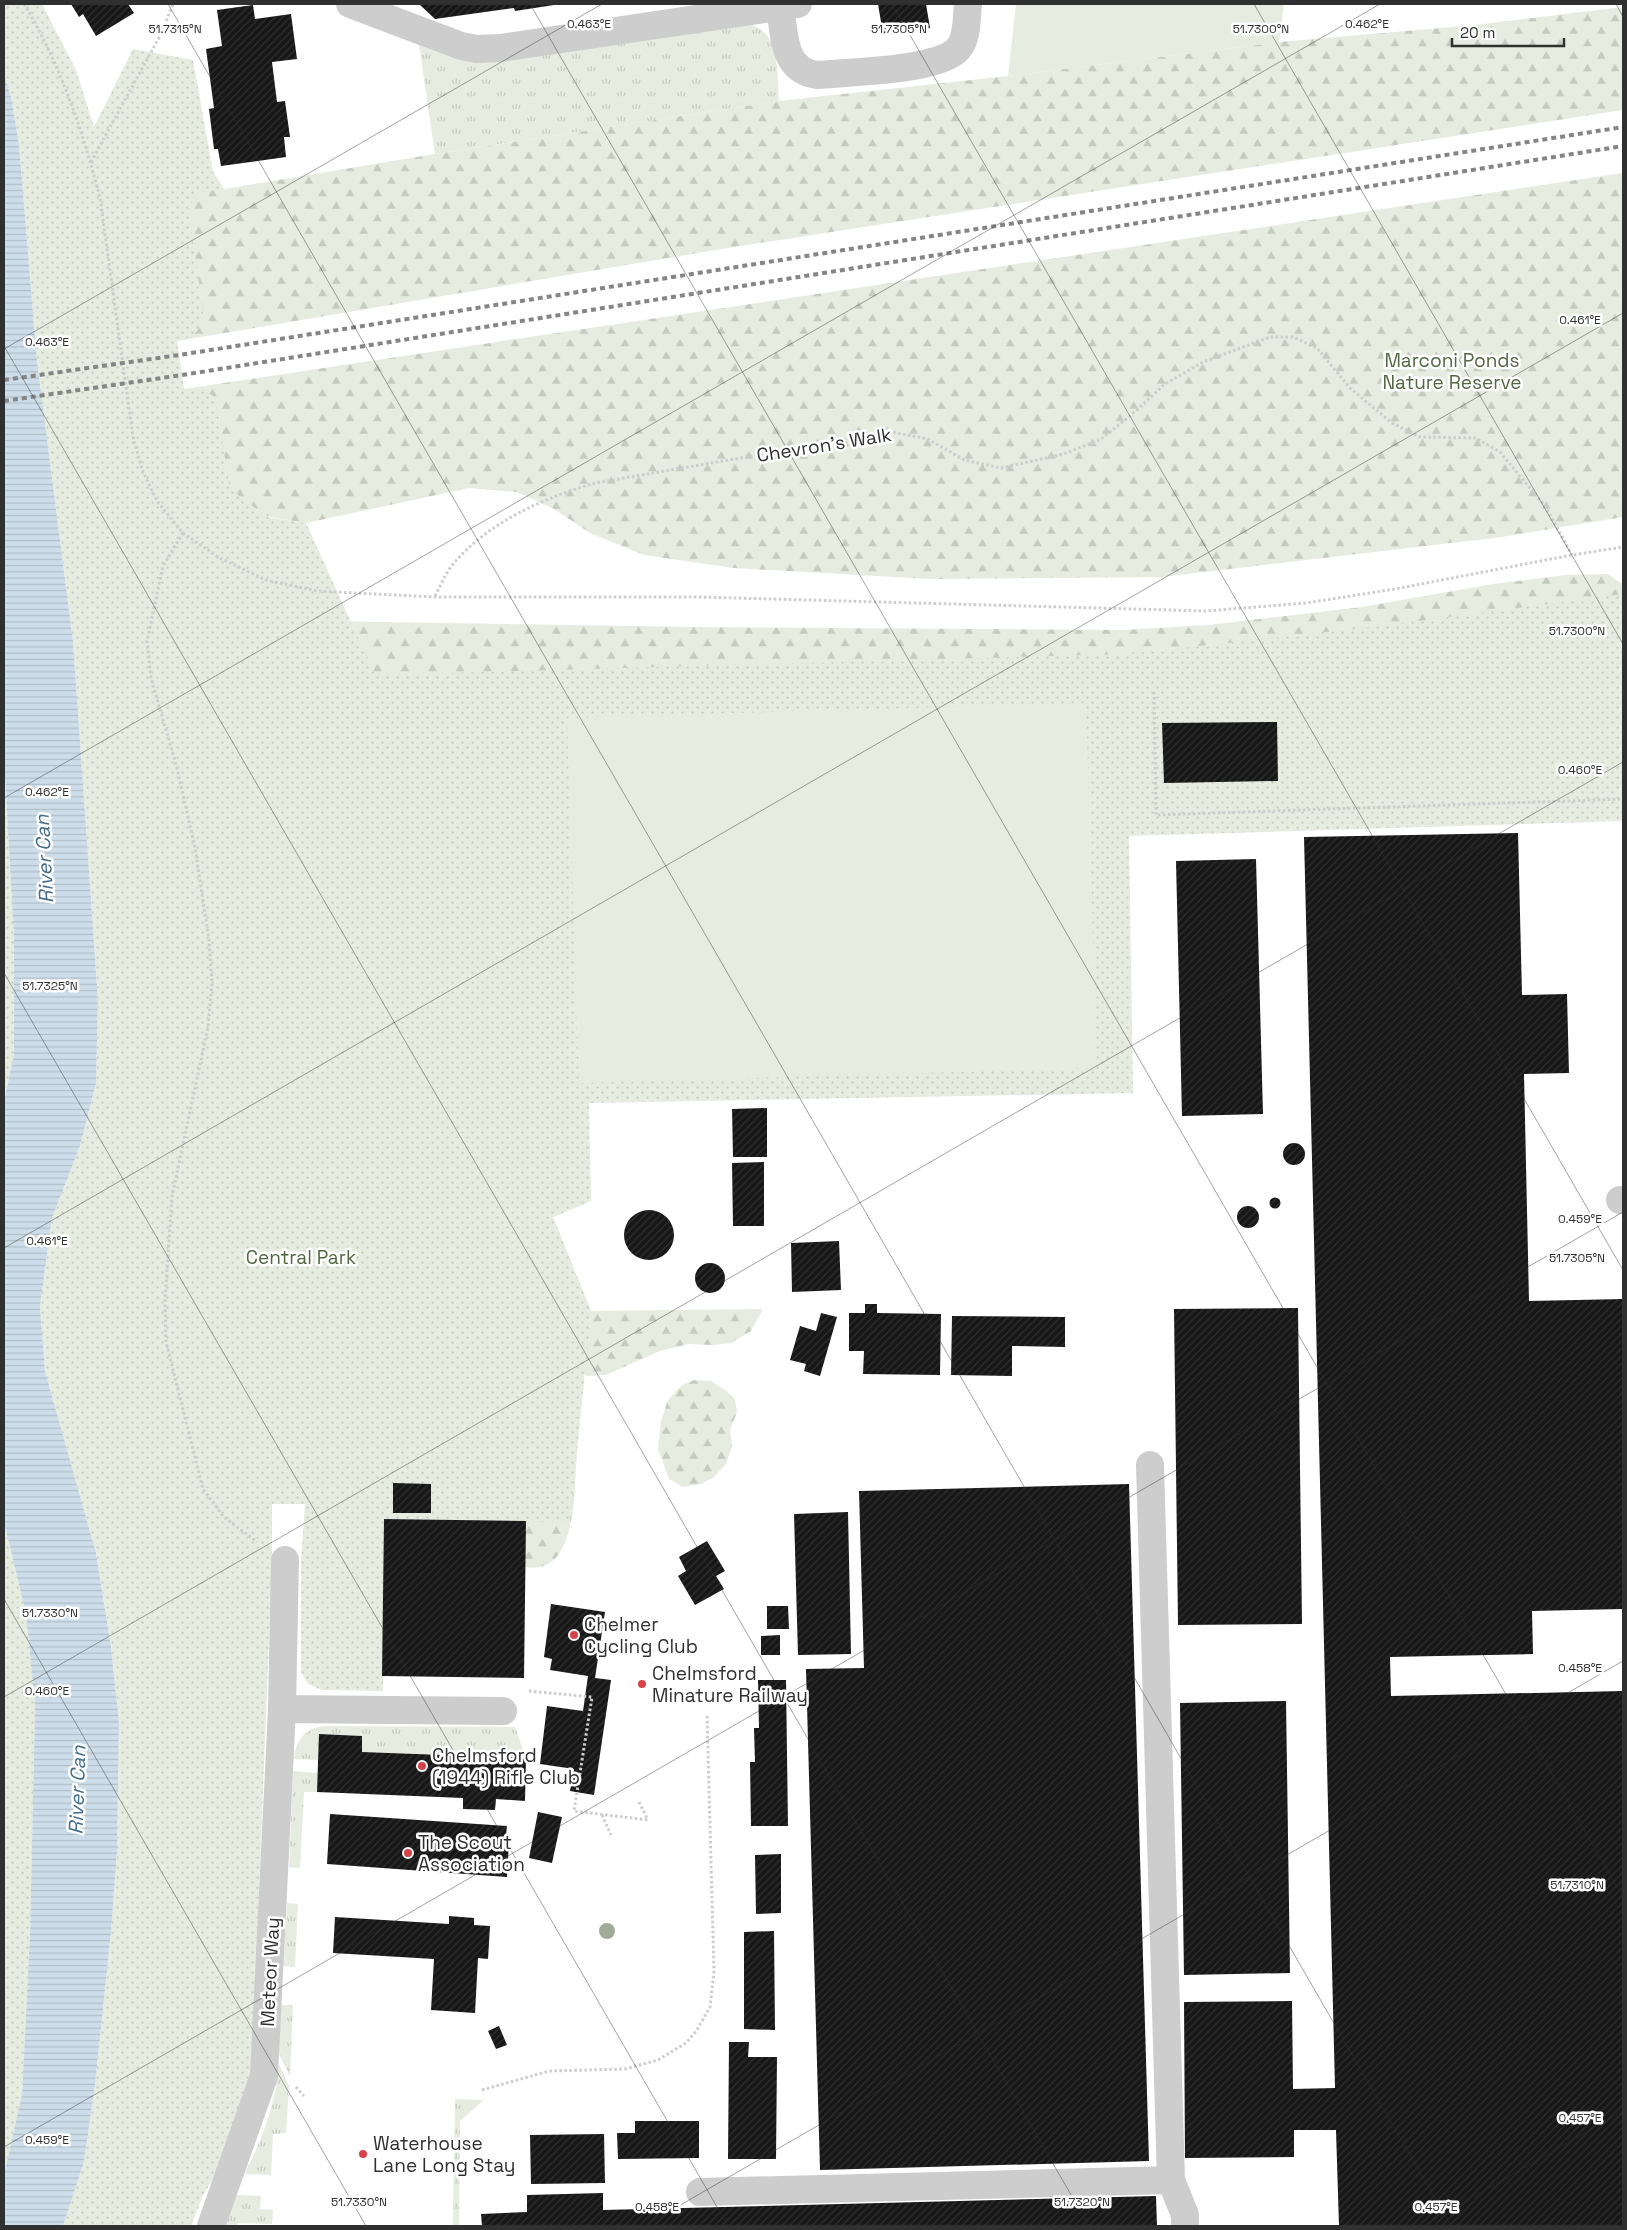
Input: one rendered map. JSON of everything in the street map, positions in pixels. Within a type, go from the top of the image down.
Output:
[{"type":"street","points":[[350,4],[448,42],[477,49],[501,48],[704,16],[789,5],[787,49],[791,60],[798,68],[808,73],[817,74],[926,64],[945,59],[958,49],[964,38],[968,5]]},
{"type":"street","points":[[1150,1465],[1170,2180],[1185,2215],[1185,2226]]},
{"type":"street","name":"Meteor Way","points":[[211,2226],[264,2076],[282,1709],[285,1560]]},
{"type":"street","points":[[282,1709],[503,1711]]},
{"type":"street","points":[[700,2192],[1170,2180]]},
{"type":"path","points":[[24,4],[37,25],[56,67],[90,163],[100,198],[133,437],[143,472],[157,501],[183,532],[218,557],[266,580],[317,591],[434,596],[698,597],[1206,611],[1306,603],[1395,589],[1623,547]]},
{"type":"path","points":[[90,163],[161,34],[173,4]]},
{"type":"path","name":"Chevron's Walk","points":[[434,596],[453,564],[478,537],[553,496],[595,483],[892,432],[928,439],[964,460],[1001,468],[1064,454],[1101,439],[1165,384],[1203,362],[1270,337],[1293,337],[1317,348],[1350,388],[1399,426],[1420,437],[1476,438],[1500,452],[1545,506],[1572,555]]},
{"type":"path","points":[[183,532],[162,566],[147,641],[151,678],[177,768],[195,848],[209,940],[212,983],[208,1027],[172,1196],[165,1300],[166,1342],[203,1489],[224,1517],[254,1540],[285,1552],[285,1560]]},
{"type":"path","points":[[1154,692],[1156,815],[1623,799]]},
{"type":"path","points":[[539,1691],[592,1697],[574,1811],[648,1820],[640,1802]]},
{"type":"path","points":[[482,2090],[550,2071],[607,2070],[642,2066],[672,2053],[686,2043],[697,2030],[710,2007],[714,1972],[706,1714]]},
{"type":"path","points":[[602,1814],[611,1834]]},
{"type":"green space","name":"Central Park","points":[[4,4],[42,4],[76,70],[94,127],[133,49],[193,60],[213,172],[224,189],[201,192],[188,207],[203,316],[200,327],[193,335],[177,341],[184,389],[201,389],[215,398],[230,489],[267,517],[306,523],[375,675],[1126,654],[1381,626],[1623,594],[1623,821],[1129,836],[1133,1093],[589,1103],[591,1201],[553,1217],[591,1311],[570,1522],[384,1519],[383,1691],[322,1690],[308,1684],[301,1672],[301,1560],[305,1504],[272,1504],[272,1560],[252,2076],[234,2142],[202,2198],[191,2226],[63,2226],[84,2162],[95,2085],[117,1853],[119,1722],[111,1647],[96,1553],[45,1371],[40,1306],[52,1218],[80,1146],[96,1083],[98,1000],[73,641],[37,361],[19,144],[11,97],[4,74]]},
{"type":"green space","points":[[1016,4],[1284,4],[1279,42],[1008,76]]},
{"type":"green space","points":[[1623,7],[1623,110],[721,249],[177,341],[135,188],[213,172],[224,189],[435,154],[779,101],[1008,76],[1279,42],[1475,25]]},
{"type":"green space","points":[[749,24],[759,28],[772,45],[777,67],[779,101],[435,154],[419,45],[458,60],[476,61]]},
{"type":"green space","name":"Marconi Ponds Nature Reserve","points":[[1623,173],[1623,517],[1502,537],[1162,577],[930,579],[734,568],[644,555],[590,533],[554,509],[517,492],[469,488],[306,523],[224,509],[184,389]]},
{"type":"green space","points":[[1608,574],[1623,585],[1623,606],[1568,626],[560,694],[591,1201],[553,1217],[591,1311],[763,1309],[751,1331],[731,1343],[712,1345],[688,1344],[660,1351],[606,1375],[587,1376],[566,1364],[316,621],[694,627],[1123,630],[1208,625],[1362,607],[1493,584],[1565,575]]},
{"type":"green space","points":[[1086,703],[1097,1068],[579,1083],[567,718]]},
{"type":"green space","points":[[4,758],[14,941],[14,1053],[4,1102]]},
{"type":"green space","points":[[694,1380],[711,1381],[725,1390],[735,1399],[737,1412],[730,1430],[732,1446],[726,1464],[714,1477],[701,1484],[683,1487],[669,1479],[658,1449],[661,1421],[668,1400],[682,1385]]},
{"type":"green space","points":[[577,1451],[573,1506],[570,1526],[564,1544],[555,1558],[543,1566],[525,1567],[525,1521]]},
{"type":"green space","points":[[4,1522],[26,1614],[35,1706],[30,1932],[22,2094],[4,2175]]},
{"type":"green space","points":[[329,1726],[515,1727],[526,1758],[362,1752],[362,1736],[320,1734],[318,1760],[294,1759],[297,1745],[304,1735],[315,1728]]},
{"type":"green space","points":[[293,1771],[318,1773],[317,1792],[304,1792],[300,1868],[289,1867]]},
{"type":"green space","points":[[287,1903],[298,1904],[295,1967],[283,1966]]},
{"type":"green space","points":[[281,2005],[293,2005],[290,2077],[279,2054]]},
{"type":"green space","points":[[279,2064],[289,2086],[286,2133],[273,2134],[271,2175],[246,2174],[245,2172],[268,2120]]},
{"type":"green space","points":[[455,2099],[484,2100],[460,2121],[459,2226],[453,2226]]},
{"type":"green space","points":[[239,2195],[261,2196],[260,2209],[273,2210],[272,2224],[238,2223],[237,2226],[219,2226],[234,2197]]},
{"type":"water","name":"River Can","points":[[4,74],[11,97],[19,144],[37,361],[73,641],[98,1000],[96,1083],[80,1146],[52,1218],[40,1306],[45,1371],[96,1553],[111,1647],[119,1722],[117,1853],[95,2085],[84,2162],[63,2226],[4,2226],[4,2175],[22,2094],[30,1932],[35,1706],[26,1614],[4,1522],[4,1102],[14,1053],[14,941],[4,758]]},
{"type":"building","points":[[71,4],[128,4],[134,13],[96,36],[83,14],[79,17]]},
{"type":"building","points":[[419,4],[554,5],[515,11],[514,8],[435,19]]},
{"type":"building","points":[[878,4],[926,4],[930,28],[883,34]]},
{"type":"building","points":[[253,5],[255,19],[291,14],[297,59],[272,62],[277,102],[285,101],[290,137],[284,137],[286,157],[221,166],[218,149],[214,149],[209,109],[214,108],[206,49],[222,46],[217,10]]},
{"type":"building","points":[[1277,722],[1278,781],[1164,783],[1162,723]]},
{"type":"building","points":[[1518,833],[1522,995],[1567,994],[1569,1073],[1524,1074],[1529,1301],[1623,1299],[1623,1609],[1532,1611],[1533,1654],[1390,1657],[1391,1696],[1623,1691],[1623,2226],[1339,2226],[1336,2130],[1294,2130],[1294,2157],[1185,2158],[1184,2002],[1292,2001],[1293,2089],[1335,2088],[1304,837]]},
{"type":"building","points":[[1256,859],[1263,1114],[1182,1116],[1176,861]]},
{"type":"building","points":[[767,1108],[767,1157],[733,1157],[732,1109]]},
{"type":"building","points":[[1294,1143],[1302,1146],[1305,1154],[1302,1162],[1294,1165],[1286,1162],[1283,1154],[1286,1146]]},
{"type":"building","points":[[764,1162],[764,1226],[733,1226],[732,1163]]},
{"type":"building","points":[[1275,1197],[1281,1203],[1275,1209],[1269,1203]]},
{"type":"building","points":[[1248,1206],[1256,1209],[1259,1217],[1256,1225],[1248,1228],[1240,1225],[1237,1217],[1240,1209]]},
{"type":"building","points":[[649,1210],[663,1214],[670,1221],[674,1235],[670,1249],[663,1256],[649,1260],[635,1256],[628,1249],[624,1235],[628,1221],[635,1214]]},
{"type":"building","points":[[839,1241],[841,1290],[792,1292],[791,1243]]},
{"type":"building","points":[[710,1263],[721,1267],[725,1278],[721,1289],[710,1293],[699,1289],[695,1278],[699,1267]]},
{"type":"building","points":[[865,1304],[877,1304],[877,1313],[941,1314],[940,1375],[863,1374],[864,1351],[849,1351],[849,1313],[865,1313]]},
{"type":"building","points":[[1298,1308],[1302,1624],[1178,1625],[1174,1309]]},
{"type":"building","points":[[821,1313],[837,1317],[820,1376],[804,1371],[806,1364],[790,1360],[800,1326],[816,1331]]},
{"type":"building","points":[[952,1316],[1065,1317],[1065,1347],[1012,1346],[1012,1376],[951,1375]]},
{"type":"building","points":[[393,1483],[431,1484],[431,1513],[393,1513]]},
{"type":"building","points":[[1129,1484],[1149,2161],[820,2170],[806,1669],[864,1668],[859,1491]]},
{"type":"building","points":[[848,1512],[851,1654],[798,1655],[794,1514]]},
{"type":"building","points":[[384,1519],[526,1521],[524,1678],[382,1676]]},
{"type":"building","points":[[707,1541],[725,1571],[716,1576],[724,1589],[695,1605],[678,1576],[686,1571],[679,1557]]},
{"type":"building","points":[[551,1604],[605,1612],[595,1678],[611,1680],[594,1795],[570,1791],[574,1769],[540,1764],[547,1706],[583,1711],[588,1676],[550,1670],[552,1659],[544,1657]]},
{"type":"building","points":[[767,1606],[788,1606],[789,1629],[767,1629]]},
{"type":"building","points":[[780,1635],[780,1655],[761,1655],[761,1636]]},
{"type":"building","points":[[758,1680],[786,1680],[788,1826],[751,1826],[750,1762],[755,1762],[754,1728],[759,1728]]},
{"type":"building","points":[[1286,1701],[1290,1973],[1184,1975],[1180,1703]]},
{"type":"building","name":"Chelmsford (1944) Rifle Club","points":[[319,1734],[362,1736],[362,1752],[526,1758],[525,1801],[496,1799],[495,1810],[463,1809],[463,1798],[317,1792]]},
{"type":"building","points":[[538,1812],[562,1817],[552,1863],[529,1858]]},
{"type":"building","name":"The Scout Association","points":[[330,1814],[507,1826],[505,1843],[509,1843],[507,1877],[327,1864]]},
{"type":"building","points":[[781,1854],[781,1913],[756,1914],[755,1855]]},
{"type":"building","points":[[449,1916],[474,1918],[474,1925],[490,1926],[488,1959],[478,1958],[475,2013],[431,2010],[434,1959],[333,1953],[335,1917],[449,1924]]},
{"type":"building","points":[[774,1931],[775,2030],[744,2029],[744,1932]]},
{"type":"building","points":[[499,2026],[507,2045],[496,2049],[488,2031]]},
{"type":"building","points":[[729,2042],[749,2042],[748,2057],[777,2057],[776,2159],[728,2159]]},
{"type":"building","points":[[635,2121],[699,2121],[699,2158],[618,2159],[617,2133],[635,2133]]},
{"type":"building","points":[[604,2134],[605,2183],[531,2184],[530,2135]]},
{"type":"building","points":[[603,2193],[603,2210],[1156,2196],[1157,2226],[482,2226],[481,2214],[527,2212],[527,2195]]},
{"type":"railway","points":[[4,380],[179,355],[1623,127]]},
{"type":"railway","points":[[4,401],[182,375],[1623,146]]},
{"type":"place","name":"Chelmer Cycling Club","points":[[574,1635]]},
{"type":"place","name":"Chelmsford Minature Railway","points":[[642,1684]]},
{"type":"place","name":"Chelmsford (1944) Rifle Club","points":[[422,1766]]},
{"type":"place","name":"The Scout Association","points":[[408,1853]]},
{"type":"place","name":"Waterhouse Lane Long Stay","points":[[363,2154]]}]
